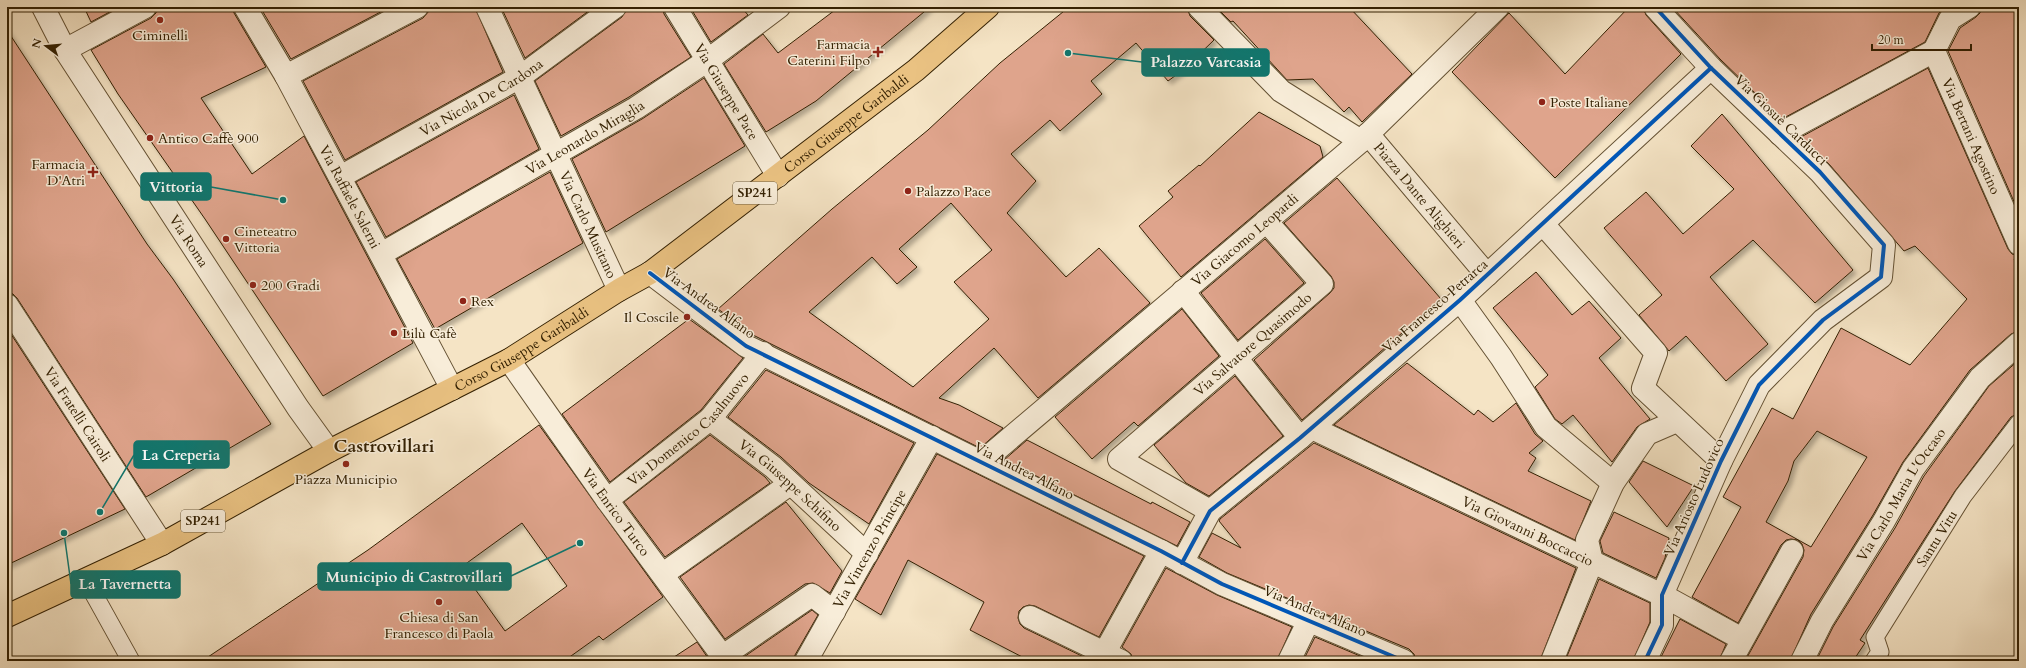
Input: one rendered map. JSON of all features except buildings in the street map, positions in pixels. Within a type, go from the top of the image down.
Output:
[{"type":"main road","name":"Corso Giuseppe Garibaldi","points":[[7,616],[162,544],[329,451],[508,360],[619,290],[650,273],[916,70],[988,7]]},
{"type":"street","name":"Via Roma","points":[[43,7],[65,50],[294,401],[329,451]]},
{"type":"street","points":[[65,50],[145,7]]},
{"type":"street","name":"Via Raffaele Salerni","points":[[245,7],[286,76],[452,389]]},
{"type":"street","name":"Via Carlo Musitano","points":[[487,7],[619,290]]},
{"type":"street","name":"Via Nicola De Cardona","points":[[340,177],[520,77],[615,7]]},
{"type":"street","name":"Via Giuseppe Pace","points":[[675,7],[778,176]]},
{"type":"street","name":"Via Leonardo Miraglia","points":[[381,254],[636,108],[708,60],[779,7]]},
{"type":"street","name":"Piazza Dante Alighieri","points":[[1199,7],[1281,91],[1364,137],[1487,275]]},
{"type":"street","name":"Via Giacomo Leopardi","points":[[982,462],[1364,137],[1498,7]]},
{"type":"street","name":"Via Giosuè Carducci","points":[[1655,7],[1711,68],[1820,172],[1884,245],[1881,277]]},
{"type":"street","points":[[1780,134],[1934,51],[1950,19],[1969,7]]},
{"type":"street","points":[[286,76],[410,9]]},
{"type":"street","name":"Via Bertani Agostino","points":[[1934,51],[2019,244]]},
{"type":"street","name":"Via Francesco Petrarca","points":[[1182,563],[1210,511],[1306,433],[1460,300],[1711,68]]},
{"type":"street","name":"Via Salvatore Quasimodo","points":[[1210,511],[1119,459],[1322,284],[1266,221]]},
{"type":"street","points":[[1543,224],[1656,353],[1643,388],[1721,461]]},
{"type":"street","name":"Via Andrea Alfano","points":[[650,273],[746,346],[763,353],[1161,551],[1222,584],[1404,661]]},
{"type":"street","name":"Via Ariosto Ludovico","points":[[1645,661],[1662,626],[1662,595],[1721,461],[1759,386],[1823,320],[1881,277]]},
{"type":"street","points":[[1183,291],[1236,358],[1306,433]]},
{"type":"street","points":[[1460,300],[1501,357],[1546,427],[1613,483]]},
{"type":"street","name":"Via Fratelli Cairoli","points":[[7,305],[162,544]]},
{"type":"street","name":"Via Carlo Maria L'Occaso","points":[[1802,661],[1822,622],[1884,521],[1913,469],[1980,378],[2019,343]]},
{"type":"street","name":"Via Domenico Casalnuovo","points":[[607,500],[710,419],[763,353]]},
{"type":"street","name":"Via Enrico Turco","points":[[508,360],[607,500],[663,574],[724,659]]},
{"type":"street","name":"Via Giuseppe Schifino","points":[[710,419],[773,467],[867,554]]},
{"type":"street","points":[[1552,661],[1592,562],[1587,540],[1613,483],[1647,434],[1677,421]]},
{"type":"street","name":"Via Giovanni Boccaccio","points":[[1306,433],[1662,595],[1742,639]]},
{"type":"street","name":"Via Vincenzo Principe","points":[[806,661],[932,437]]},
{"type":"street","points":[[663,574],[790,484]]},
{"type":"street","points":[[1030,617],[1109,658],[1161,551]]},
{"type":"street","points":[[1730,661],[1792,551]]},
{"type":"street","points":[[724,659],[812,595],[834,612]]},
{"type":"street","points":[[1289,661],[1309,620]]},
{"type":"lane","name":"Santu Vitu","points":[[1874,661],[1880,652],[1875,637],[1963,496],[2019,423]]},
{"type":"lane","points":[[80,583],[131,661]]},
{"type":"cycle path","points":[[1645,661],[1662,625],[1662,595],[1721,461],[1759,385],[1823,320],[1881,277],[1884,245],[1820,172],[1711,68],[1655,7]]},
{"type":"cycle path","points":[[1182,563],[1210,511],[1300,438],[1460,300],[1711,68]]},
{"type":"cycle path","points":[[650,273],[746,346],[1161,551],[1222,584],[1404,661]]},
{"type":"place","name":"Ciminelli","points":[[160,20]]},
{"type":"place","name":"Farmacia Caterini Filpo","points":[[878,52]]},
{"type":"place","name":"Palazzo Varcasia","points":[[1068,53]]},
{"type":"place","name":"Poste Italiane","points":[[1542,102]]},
{"type":"place","name":"Antico Caffè 900","points":[[150,138]]},
{"type":"place","name":"Farmacia D'Atri","points":[[93,172]]},
{"type":"place","name":"Palazzo Pace","points":[[908,191]]},
{"type":"place","name":"Vittoria","points":[[283,200]]},
{"type":"place","name":"Cineteatro Vittoria","points":[[226,239]]},
{"type":"place","name":"200 Gradi","points":[[253,285]]},
{"type":"place","name":"Rex","points":[[463,301]]},
{"type":"place","name":"Il Coscile","points":[[687,317]]},
{"type":"place","name":"Lilù Cafè","points":[[394,333]]},
{"type":"place","name":"Piazza Municipio","points":[[346,464]]},
{"type":"place","name":"La Creperia","points":[[100,512]]},
{"type":"place","name":"La Tavernetta","points":[[64,533]]},
{"type":"place","name":"Municipio di Castrovillari","points":[[580,543]]},
{"type":"place","name":"Chiesa di San Francesco di Paola","points":[[439,602]]},
{"type":"district","name":"Castrovillari","points":[[384,446]]}]
